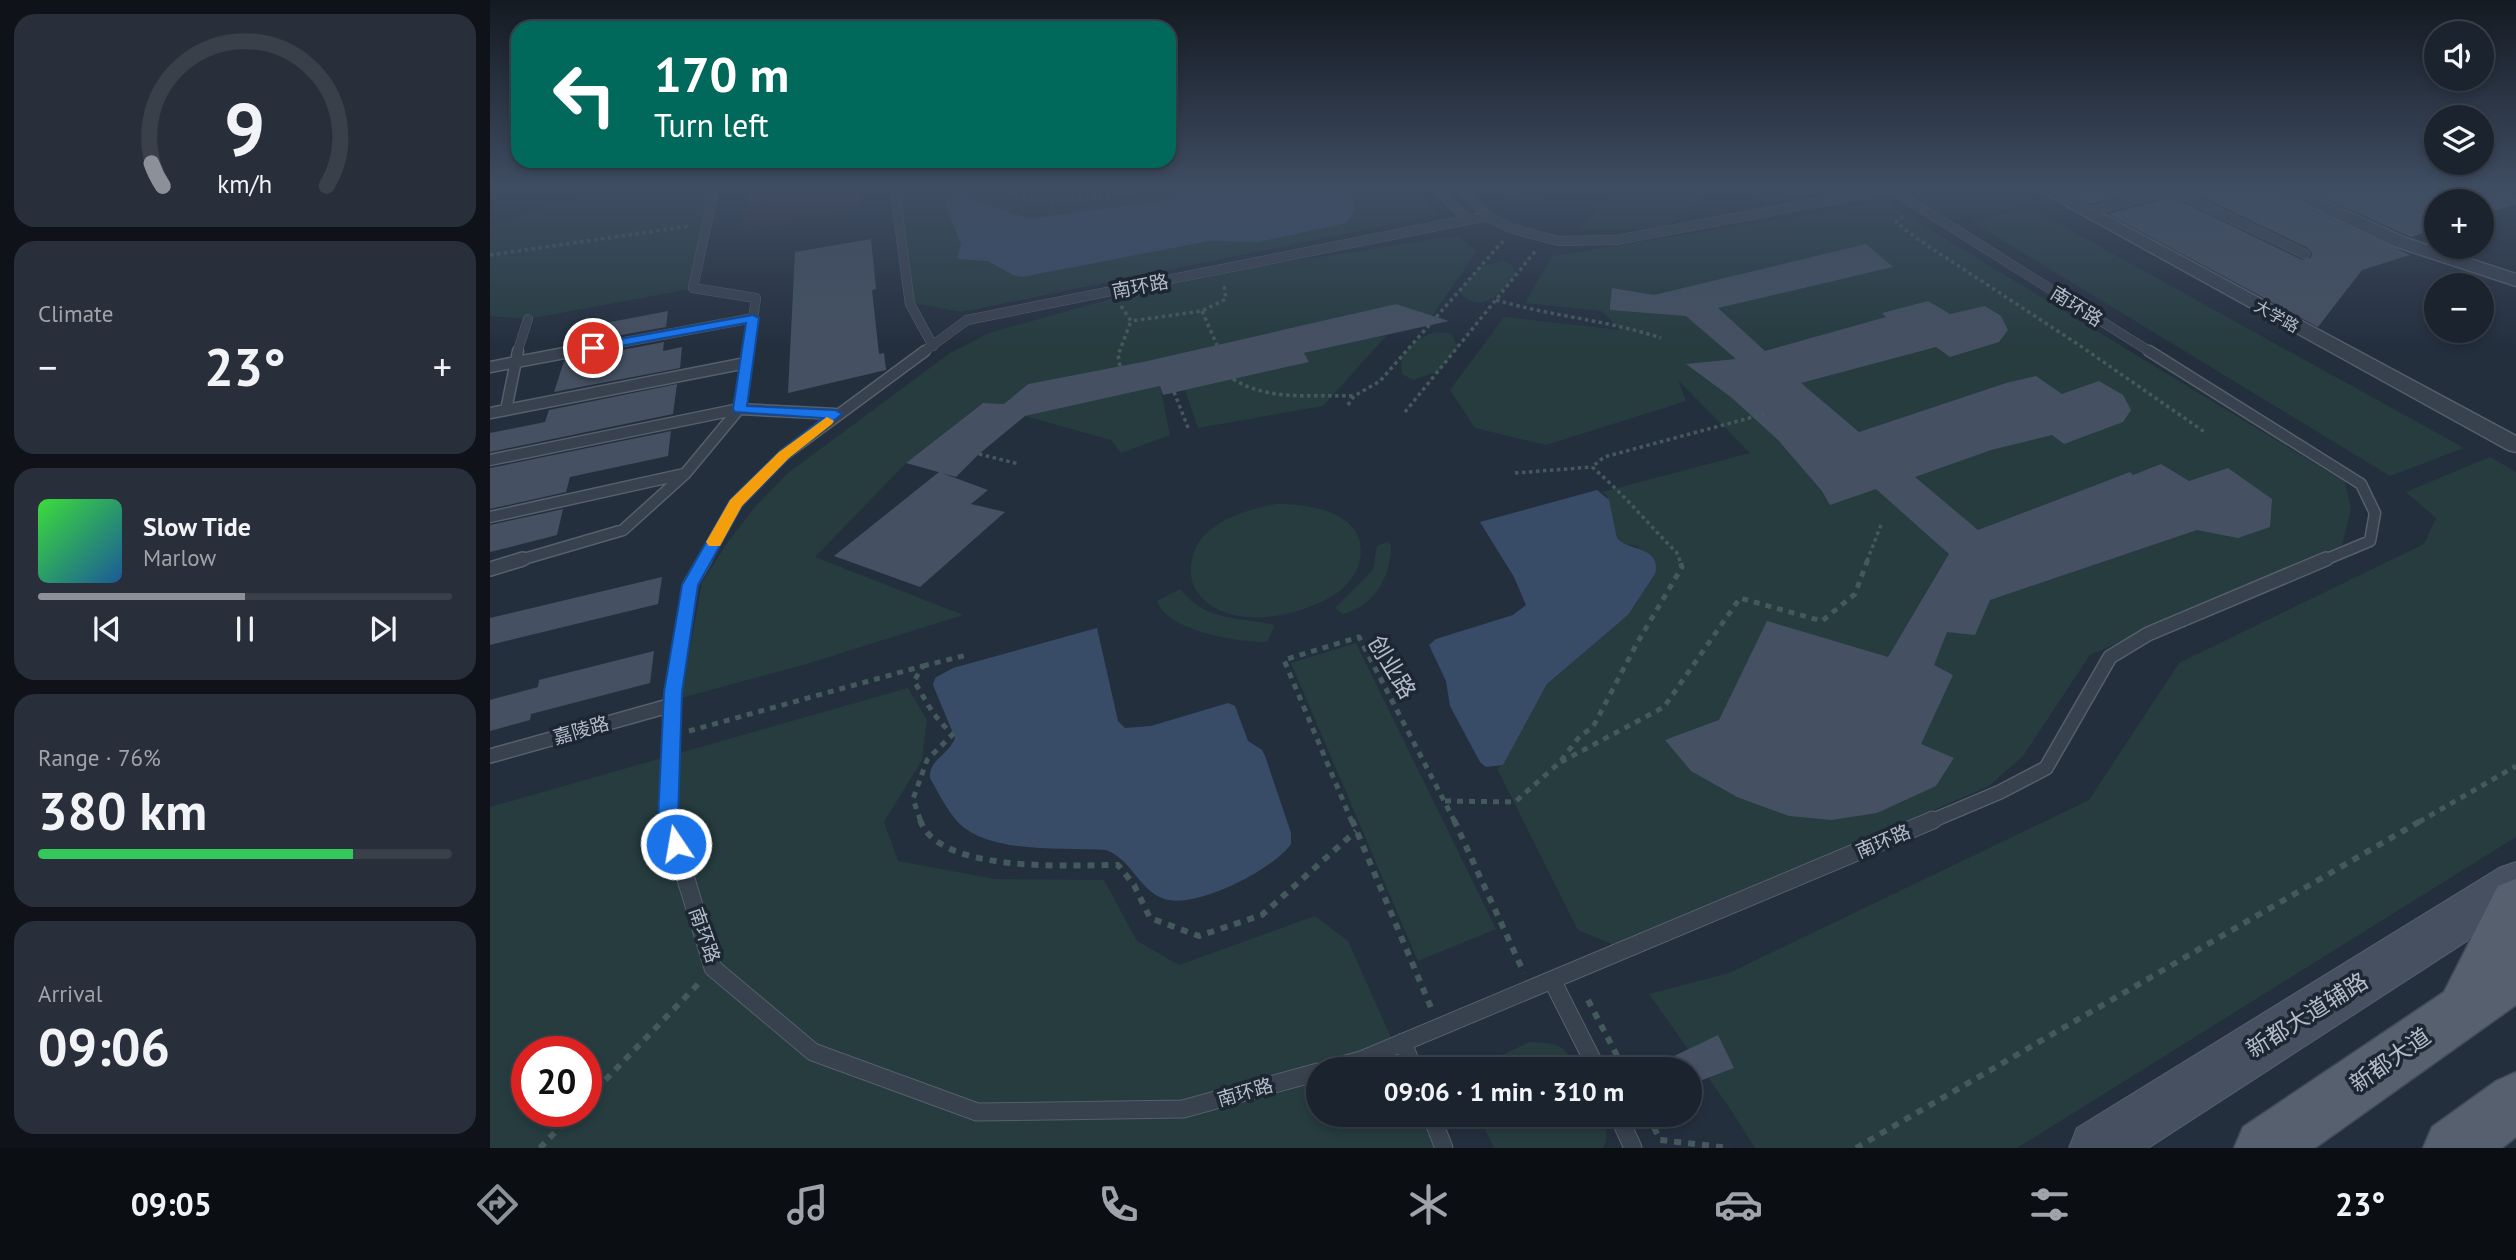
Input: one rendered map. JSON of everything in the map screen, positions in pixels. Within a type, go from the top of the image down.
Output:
[{"type":"main road","points":[[2464,1009],[2516,902]]},
{"type":"main road","name":"新都大道","points":[[2264,1148],[2516,974]]},
{"type":"main road","points":[[2453,1148],[2516,1101]]},
{"type":"street","name":"大学路","points":[[2138,240],[2516,445]]},
{"type":"street","points":[[2395,240],[2516,280]]},
{"type":"street","name":"新都大道辅路","points":[[2097,1148],[2516,883]]},
{"type":"lane","points":[[490,569],[624,530],[685,474],[739,409],[756,298],[693,288],[704,240]]},
{"type":"lane","points":[[901,240],[910,304],[933,346]]},
{"type":"lane","name":"南环路","points":[[1306,1075],[1184,1110],[977,1112],[813,1052],[713,968],[668,819],[672,705],[690,585],[736,504],[784,455],[835,414],[967,320],[1368,240]]},
{"type":"lane","name":"南环路","points":[[1552,240],[1618,240]]},
{"type":"lane","name":"南环路","points":[[1368,1057],[2000,792],[2046,768],[2110,657],[2148,634],[2370,541],[2375,513],[2361,484],[1972,240]]},
{"type":"lane","points":[[2275,240],[2305,254]]},
{"type":"lane","points":[[490,367],[753,318]]},
{"type":"lane","points":[[506,410],[514,362],[528,319]]},
{"type":"lane","points":[[490,413],[746,363]]},
{"type":"lane","points":[[490,460],[739,409],[835,414]]},
{"type":"lane","points":[[490,517],[685,474]]},
{"type":"lane","name":"嘉陵路","points":[[490,756],[672,705]]},
{"type":"lane","points":[[1552,980],[1591,1057]]},
{"type":"lane","points":[[1403,1042],[1409,1057]]},
{"type":"lane","points":[[1436,1127],[1444,1148]]},
{"type":"lane","points":[[1623,1127],[1633,1148]]},
{"type":"path","points":[[490,255],[598,240]]},
{"type":"path","points":[[1348,405],[1354,396],[1380,382],[1504,240]]},
{"type":"path","points":[[1405,412],[1545,240]]},
{"type":"path","points":[[1920,240],[1972,277],[2080,345],[2206,433]]},
{"type":"path","points":[[1131,321],[1202,311],[1226,299],[1222,270]]},
{"type":"path","points":[[1112,291],[1131,321]]},
{"type":"path","points":[[1496,300],[1528,311],[1629,326],[1661,338]]},
{"type":"path","points":[[1202,311],[1217,345]]},
{"type":"path","points":[[1120,366],[1118,355],[1131,321]]},
{"type":"path","points":[[1233,379],[1271,393],[1354,396]]},
{"type":"path","points":[[1174,393],[1189,430]]},
{"type":"path","points":[[1515,473],[1592,467],[1604,457],[1768,413]]},
{"type":"path","points":[[979,454],[1019,464]]},
{"type":"path","points":[[1559,764],[1580,736],[1593,727],[1636,645],[1682,567],[1677,553],[1636,513],[1622,492],[1592,467]]},
{"type":"path","points":[[1445,801],[1515,802],[1559,764],[1664,706],[1740,598],[1822,621],[1855,594],[1881,526]]},
{"type":"path","name":"创业路","points":[[1440,1027],[1284,660],[1359,637],[1445,801],[1531,989]]},
{"type":"path","points":[[671,736],[967,655]]},
{"type":"path","points":[[923,666],[914,681],[933,713],[952,735],[927,760],[913,799],[924,831],[943,847],[1003,864],[1118,865],[1134,885],[1150,918],[1199,936],[1262,915],[1356,831]]},
{"type":"path","points":[[1856,1148],[2516,766]]},
{"type":"path","points":[[602,1083],[713,968]]},
{"type":"path","points":[[1573,972],[1618,1057]]},
{"type":"path","points":[[540,1148],[560,1127]]},
{"type":"path","points":[[1654,1127],[1660,1140],[1730,1148]]},
{"type":"green space","points":[[490,240],[701,240],[690,289],[528,319],[490,316]]},
{"type":"green space","points":[[903,240],[1316,240],[962,312],[912,303]]},
{"type":"green space","points":[[1434,240],[1462,240],[1477,251],[1432,316],[1396,304],[1147,361],[1028,384],[1004,404],[983,403],[906,463],[815,557],[963,615],[803,665],[681,698],[702,582],[755,507],[788,473],[950,353],[989,333],[1121,296],[1254,267]]},
{"type":"green space","points":[[1653,240],[1947,240],[2345,482],[2351,509],[2342,545],[2090,655],[2023,756],[1989,786],[1619,947],[1578,930],[1497,768],[1503,765],[1547,684],[1628,615],[1655,574],[1637,546],[1621,543],[1617,538],[1607,496],[1602,492],[1750,453],[1678,380],[1686,401],[1546,445],[1475,428],[1450,390],[1504,317],[1620,330],[1602,311],[1525,303],[1552,256]]},
{"type":"green space","points":[[2001,240],[2087,240],[2464,448],[2390,476]]},
{"type":"green space","points":[[1503,261],[1512,265],[1516,275],[1497,295],[1482,302],[1474,302],[1459,291],[1481,266]]},
{"type":"green space","points":[[1435,332],[1451,333],[1458,347],[1439,371],[1413,380],[1402,374],[1401,357],[1417,340]]},
{"type":"green space","points":[[1387,335],[1323,406],[1198,428],[1185,390],[1308,362],[1304,353]]},
{"type":"green space","points":[[1160,386],[1170,435],[1121,453],[1111,440],[1025,416]]},
{"type":"green space","points":[[2490,457],[2516,472],[2516,837],[2017,1148],[1755,1148],[1702,1069],[1702,1057],[1694,1057],[1649,994],[1729,973],[2089,800],[2179,663],[2424,544],[2436,518],[2406,492]]},
{"type":"green space","points":[[1276,504],[1320,509],[1346,521],[1355,531],[1360,543],[1360,559],[1353,576],[1341,590],[1326,600],[1287,614],[1245,617],[1226,613],[1209,604],[1196,590],[1192,579],[1191,563],[1196,547],[1213,527],[1225,520]]},
{"type":"green space","points":[[1387,542],[1391,545],[1390,557],[1379,588],[1364,604],[1343,614],[1335,608],[1373,570],[1377,546]]},
{"type":"green space","points":[[1180,589],[1190,600],[1212,613],[1275,625],[1267,642],[1206,633],[1175,620],[1164,612],[1157,601]]},
{"type":"green space","points":[[1356,643],[1496,929],[1418,961],[1291,663]]},
{"type":"green space","points":[[908,688],[927,720],[922,760],[884,822],[898,861],[995,879],[1104,880],[1137,941],[1179,965],[1315,916],[1348,941],[1400,1057],[1306,1057],[1306,1127],[1430,1127],[1438,1148],[490,1148],[490,807]]},
{"type":"green space","points":[[1529,1042],[1553,1044],[1563,1049],[1569,1057],[1498,1057]]},
{"type":"green space","points":[[1484,1127],[1605,1127],[1606,1140],[1603,1148],[1494,1148]]},
{"type":"water","points":[[959,240],[1269,240],[1258,242],[1209,241],[1022,277],[988,261],[957,259],[961,244]]},
{"type":"water","points":[[1597,490],[1609,500],[1617,538],[1649,554],[1656,565],[1655,574],[1628,615],[1547,684],[1503,765],[1486,767],[1480,762],[1450,706],[1446,681],[1429,645],[1436,639],[1513,615],[1526,605],[1514,577],[1480,522]]},
{"type":"water","points":[[1097,628],[1118,721],[1125,728],[1151,726],[1228,703],[1235,706],[1248,741],[1262,750],[1265,756],[1291,833],[1291,844],[1268,865],[1212,894],[1175,901],[1162,898],[1147,888],[1122,860],[1106,850],[1005,844],[969,831],[952,815],[930,778],[935,762],[955,738],[933,685],[935,678],[953,668]]},
{"type":"building","points":[[871,240],[876,289],[872,290],[879,354],[884,353],[886,370],[788,393],[795,252]]},
{"type":"building","points":[[2156,240],[2260,240],[2302,260],[2311,258],[2312,253],[2308,248],[2291,240],[2377,240],[2410,255],[2362,270],[2318,327]]},
{"type":"building","points":[[1866,244],[1893,267],[1718,308],[1765,351],[1886,317],[1882,313],[1928,301],[1950,314],[1985,306],[2001,316],[2008,330],[1999,342],[1950,357],[1936,347],[1801,383],[1859,432],[2006,383],[2036,376],[2062,394],[2099,381],[2123,395],[2131,410],[2123,422],[2064,444],[2052,435],[1991,450],[1915,477],[1978,530],[2130,472],[2133,475],[2161,464],[2189,481],[2228,468],[2272,499],[2270,527],[2238,538],[2197,530],[1990,600],[1975,635],[1947,632],[1934,665],[1953,675],[1921,744],[1954,758],[1936,786],[1877,813],[1831,820],[1789,816],[1737,797],[1691,771],[1665,740],[1719,720],[1767,621],[1888,657],[1949,554],[1876,489],[1830,505],[1822,491],[1778,440],[1732,398],[1686,364],[1736,359],[1686,316],[1610,310],[1612,288],[1654,295]]},
{"type":"building","points":[[1396,304],[1449,321],[1304,353],[1309,362],[1163,395],[1160,386],[1025,416],[956,477],[906,463],[983,403],[1004,404],[1028,384],[1147,361]]},
{"type":"building","points":[[668,311],[666,327],[570,344],[574,329]]},
{"type":"building","points":[[664,342],[663,351],[682,347],[680,368],[554,392],[564,361]]},
{"type":"building","points":[[677,384],[673,414],[490,452],[490,433],[545,422],[549,410]]},
{"type":"building","points":[[671,431],[668,456],[570,477],[566,492],[490,509],[490,468]]},
{"type":"building","points":[[939,472],[988,490],[971,504],[1005,512],[920,587],[834,556]]},
{"type":"building","points":[[563,509],[557,535],[490,552],[490,525]]},
{"type":"building","points":[[662,577],[658,604],[490,645],[490,618]]},
{"type":"building","points":[[654,651],[650,683],[531,714],[530,720],[490,731],[490,700],[538,687],[539,680]]},
{"type":"building","points":[[1718,1035],[1734,1068],[1702,1080],[1702,1057],[1672,1057]]},
{"type":"slow traffic","points":[[714,542],[736,504],[784,455],[827,421]]},
{"type":"route","points":[[593,348],[753,318],[739,409],[835,414],[784,455],[736,504],[690,585],[673,692],[668,819],[676,844]]}]
